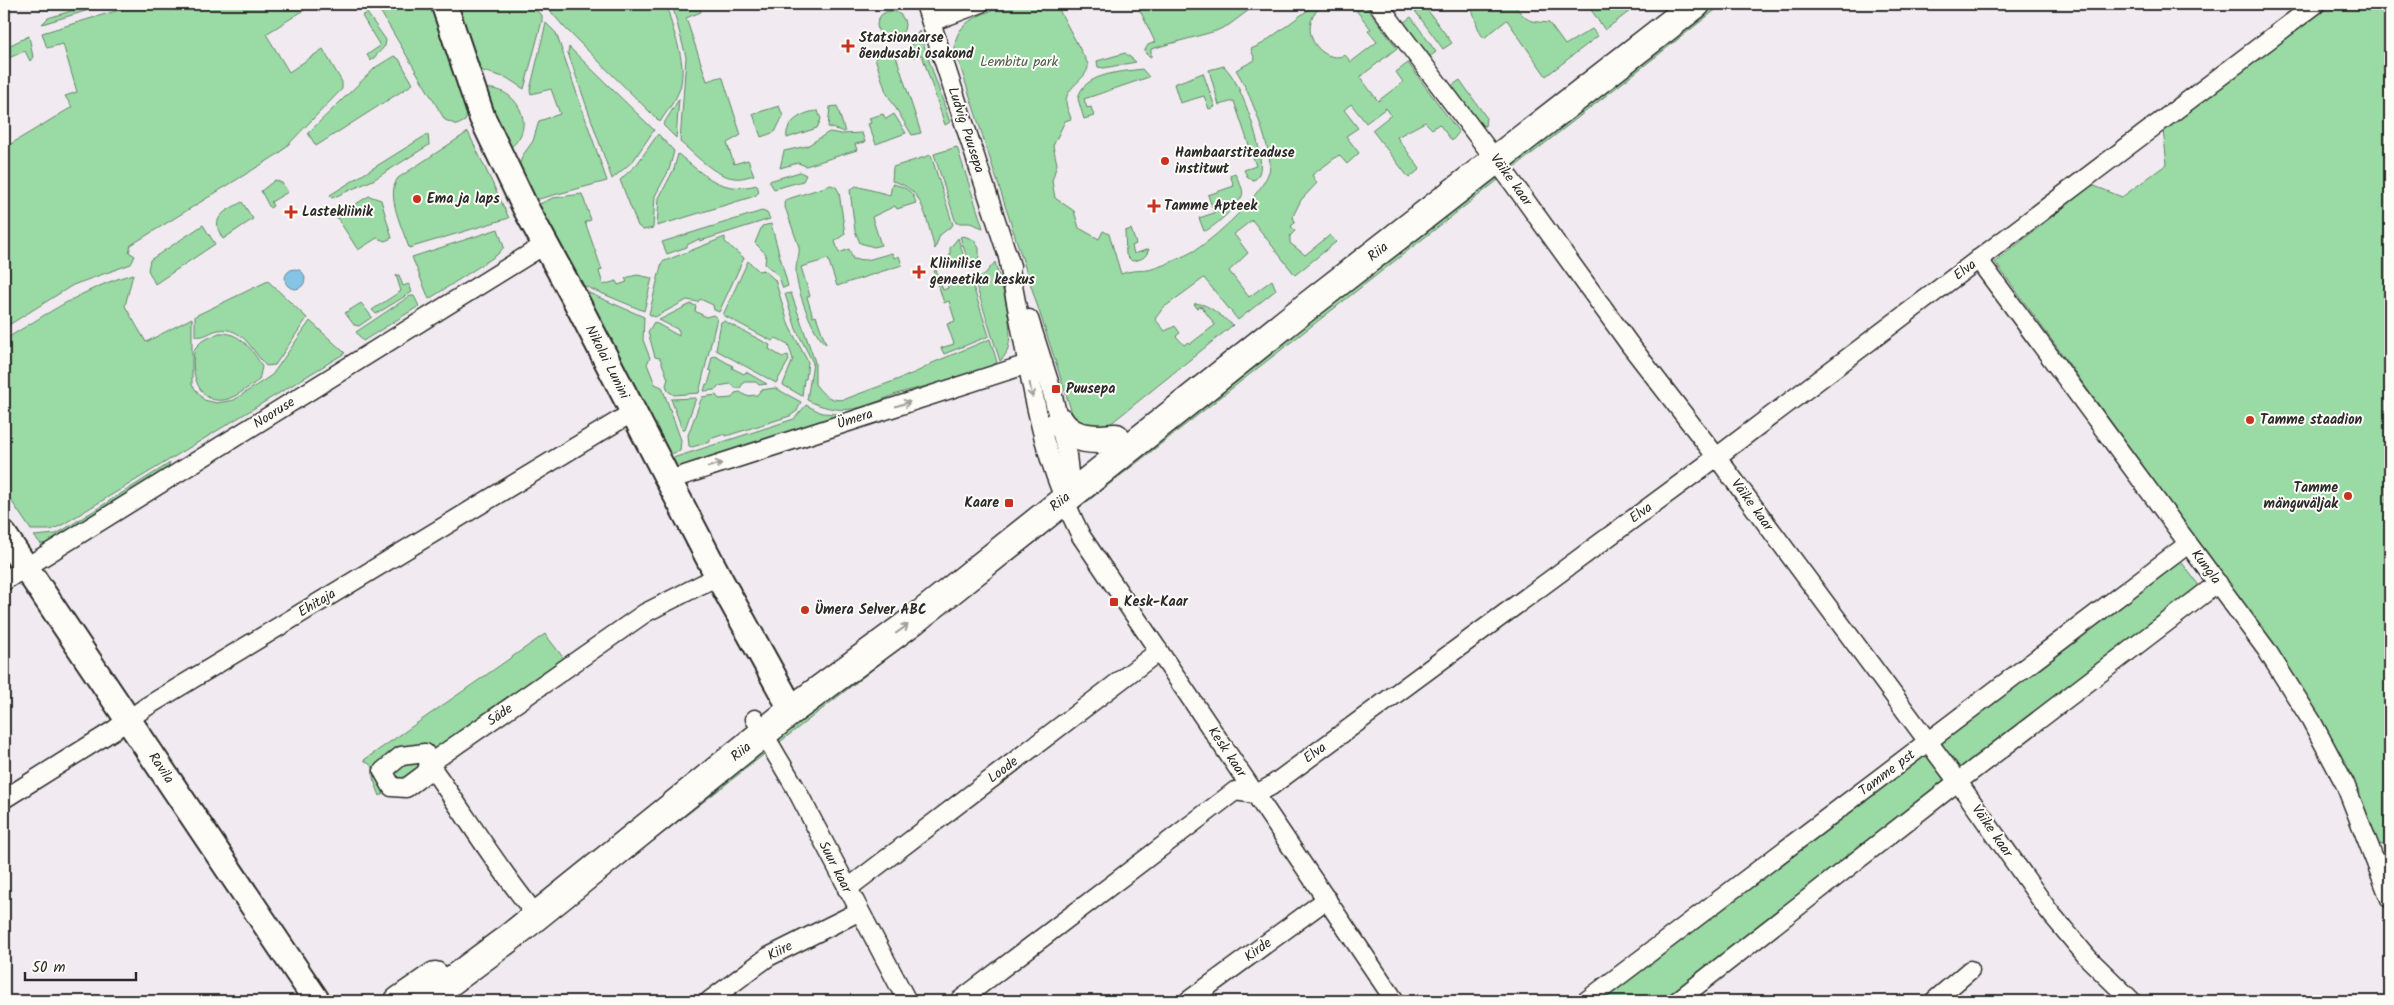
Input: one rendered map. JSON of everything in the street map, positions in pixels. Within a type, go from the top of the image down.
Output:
[{"type":"highway","name":"Riia","points":[[399,1001],[529,906],[1063,486],[1491,153],[1669,4]]},
{"type":"highway","name":"Riia","points":[[1063,486],[1116,438],[1491,153],[1696,4]]},
{"type":"highway","points":[[1060,422],[1065,431],[1074,435],[1094,439],[1116,438]]},
{"type":"highway","name":"Riia","points":[[424,1001],[496,948],[636,837],[759,726]]},
{"type":"street","name":"Nikolai Lunini","points":[[444,4],[482,117],[544,245],[574,297],[718,576],[788,703]]},
{"type":"street","name":"Ludvig Puusepa","points":[[925,4],[1008,256],[1034,362],[1060,422],[1063,486]]},
{"type":"street","points":[[931,22],[979,4]]},
{"type":"street","name":"Väike kaar","points":[[1378,4],[1491,153],[1630,345],[1717,457],[1958,782],[2048,910],[2088,958],[2132,1001]]},
{"type":"street","name":"Elva","points":[[1256,794],[1271,786],[1717,457],[2316,4]]},
{"type":"street","name":"Nooruse","points":[[4,581],[544,245]]},
{"type":"street","name":"Kungla","points":[[1978,260],[2266,649],[2311,720],[2345,784],[2390,899]]},
{"type":"street","name":"Ludvig Puusepa","points":[[1034,362],[1036,416],[1063,486]]},
{"type":"street","name":"Ümera","points":[[669,480],[1034,362]]},
{"type":"street","name":"Ehitaja","points":[[4,798],[129,719],[633,412]]},
{"type":"street","name":"Kesk kaar","points":[[1063,486],[1081,536],[1395,1001]]},
{"type":"street","name":"Ravila","points":[[4,535],[317,1001]]},
{"type":"street","name":"Tamme pst","points":[[1586,1001],[2188,544]]},
{"type":"street","name":"Säde","points":[[529,906],[477,837],[468,819],[430,764],[646,613],[718,576]]},
{"type":"street","points":[[1677,1001],[2218,583]]},
{"type":"street","name":"Loode","points":[[846,889],[1159,651]]},
{"type":"street","name":"Suur kaar","points":[[759,726],[795,787],[858,912],[907,1001]]},
{"type":"street","points":[[959,1001],[1235,791],[1256,794]]},
{"type":"street","name":"Kirde","points":[[1188,1001],[1327,899]]},
{"type":"street","name":"Kiire","points":[[709,1001],[768,957],[858,912]]},
{"type":"street","points":[[1934,1001],[1970,970]]},
{"type":"green space","points":[[94,4],[109,4],[42,24],[48,18]]},
{"type":"green space","points":[[139,4],[314,4],[266,34],[289,72],[323,49],[342,82],[342,89],[280,153],[131,245],[129,252],[135,256],[131,264],[73,285],[4,328],[4,148],[72,107],[65,96],[77,92],[63,44],[47,48],[42,33]]},
{"type":"green space","points":[[376,4],[433,4],[454,75],[468,112],[465,121],[457,125],[445,120]]},
{"type":"green space","points":[[457,4],[526,4],[542,15],[524,89],[507,78],[476,69]]},
{"type":"green space","points":[[548,4],[667,4],[678,45],[682,77],[676,97],[660,122],[564,27],[552,13]]},
{"type":"green space","points":[[672,4],[698,4],[701,12],[686,18],[707,81],[720,77],[723,78],[741,135],[727,143],[734,164],[748,160],[754,175],[737,178],[719,173],[705,164],[680,142],[686,57]]},
{"type":"green space","name":"Lembitu park","points":[[1011,4],[1056,4],[1088,64],[1088,69],[1067,96],[1066,104],[1071,119],[1065,121],[1053,146],[1057,164],[1052,181],[1055,198],[1074,211],[1079,228],[1099,239],[1103,231],[1109,234],[1121,274],[1158,267],[1190,253],[1211,239],[1237,215],[1260,189],[1270,167],[1267,146],[1247,90],[1236,70],[1255,60],[1251,49],[1262,44],[1316,4],[1324,4],[1315,13],[1311,23],[1311,33],[1314,42],[1320,50],[1328,55],[1336,57],[1345,55],[1351,62],[1377,42],[1368,31],[1371,29],[1351,4],[1364,4],[1397,48],[1360,77],[1378,101],[1403,82],[1396,72],[1408,63],[1459,132],[1452,141],[1439,124],[1432,129],[1425,122],[1397,137],[1420,169],[1409,178],[1372,130],[1391,115],[1386,108],[1366,123],[1351,104],[1344,110],[1358,128],[1346,136],[1359,153],[1347,164],[1339,155],[1312,175],[1317,183],[1301,200],[1293,216],[1295,223],[1291,226],[1295,231],[1290,236],[1290,243],[1305,255],[1330,235],[1336,242],[1295,275],[1252,220],[1234,234],[1248,253],[1229,271],[1249,297],[1272,280],[1276,290],[1238,320],[1204,278],[1163,308],[1155,319],[1165,331],[1175,326],[1180,333],[1176,336],[1184,345],[1188,342],[1190,344],[1215,325],[1201,306],[1197,308],[1194,304],[1209,307],[1233,325],[1109,425],[1089,425],[1080,421],[1072,413],[955,50],[956,39],[966,24],[983,14]]},
{"type":"green space","points":[[1137,4],[1257,4],[1229,25],[1216,31],[1151,49],[1151,57],[1146,54],[1145,50],[1148,45],[1155,42]]},
{"type":"green space","points":[[1410,4],[1423,4],[1452,43],[1443,49]]},
{"type":"green space","points":[[1469,4],[1513,4],[1528,20],[1549,23],[1565,45],[1592,29],[1598,36],[1546,76],[1507,20],[1484,38],[1479,31]]},
{"type":"green space","points":[[1587,4],[1639,4],[1605,30]]},
{"type":"green space","points":[[1708,4],[1723,4],[1079,508],[1081,499]]},
{"type":"green space","name":"Tamme staadion","points":[[2328,4],[2381,4],[2390,19],[2390,842],[2378,845],[2353,782],[2302,690],[2234,591],[1995,262],[2092,185],[2122,197],[2167,164],[2163,130]]},
{"type":"green space","points":[[891,11],[901,15],[905,25],[901,35],[891,39],[881,35],[877,25],[881,15]]},
{"type":"green space","points":[[367,13],[386,40],[385,46],[371,61],[367,55],[380,46],[362,16]]},
{"type":"green space","points":[[1411,17],[1436,52],[1428,58],[1403,23]]},
{"type":"green space","points":[[546,23],[556,33],[607,181],[535,200],[519,165],[523,155],[533,141],[539,121],[560,114],[551,89],[531,94],[530,90]]},
{"type":"green space","points":[[919,31],[950,122],[945,125],[922,55],[913,57],[910,47]]},
{"type":"green space","points":[[29,36],[33,57],[30,61],[25,51],[4,60],[4,48]]},
{"type":"green space","points":[[569,47],[654,130],[633,161],[612,179],[568,53]]},
{"type":"green space","points":[[878,51],[895,53],[921,133],[912,135],[886,92],[875,58]]},
{"type":"green space","points":[[1125,53],[1136,62],[1104,68],[1098,67],[1097,61]]},
{"type":"green space","points":[[394,56],[399,59],[413,84],[316,146],[308,133],[376,67]]},
{"type":"green space","points":[[1224,66],[1241,93],[1256,135],[1260,163],[1259,174],[1254,180],[1248,178],[1244,170],[1256,166],[1234,101],[1219,105],[1209,70]]},
{"type":"green space","points":[[1142,69],[1149,77],[1084,99],[1087,108],[1091,107],[1094,116],[1084,119],[1078,99],[1081,90],[1087,84],[1104,75]]},
{"type":"green space","points":[[1203,73],[1215,107],[1209,109],[1204,96],[1180,103],[1174,84]]},
{"type":"green space","points":[[1460,80],[1486,117],[1485,126],[1481,126],[1450,87]]},
{"type":"green space","points":[[484,89],[495,89],[506,93],[520,109],[523,118],[523,129],[519,138],[511,147],[507,147]]},
{"type":"green space","points":[[679,99],[676,138],[663,125]]},
{"type":"green space","points":[[779,106],[783,116],[775,132],[761,137],[753,114]]},
{"type":"green space","points":[[837,106],[845,132],[828,127],[830,107]]},
{"type":"green space","points":[[818,111],[821,119],[817,128],[787,138],[789,127],[796,118]]},
{"type":"green space","points":[[883,114],[886,119],[894,114],[906,133],[876,144],[868,124],[871,123],[869,118]]},
{"type":"green space","points":[[468,132],[509,218],[409,248],[396,212],[393,193],[394,185],[398,178]]},
{"type":"green space","points":[[829,132],[842,134],[862,133],[865,142],[855,144],[857,150],[806,166],[798,163],[780,168],[784,151],[807,146]]},
{"type":"green space","points":[[428,134],[429,145],[373,180],[332,198],[330,195]]},
{"type":"green space","points":[[658,134],[674,151],[669,170],[655,196],[653,228],[643,230],[638,226],[620,180],[637,164]]},
{"type":"green space","points":[[957,147],[983,228],[970,223],[956,223],[934,154]]},
{"type":"green space","points":[[678,154],[714,181],[733,187],[757,185],[759,192],[755,196],[657,226],[659,198],[674,169]]},
{"type":"green space","points":[[931,155],[953,225],[940,235],[935,249],[926,217],[918,198],[903,185],[892,181],[893,167]]},
{"type":"green space","points":[[800,172],[806,175],[803,181],[774,189],[769,181]]},
{"type":"green space","points":[[1235,173],[1242,187],[1243,193],[1240,200],[1213,227],[1204,231],[1199,218],[1214,213],[1208,195],[1234,186],[1230,175]]},
{"type":"green space","points":[[275,180],[282,183],[288,192],[271,202],[273,206],[270,208],[261,191]]},
{"type":"green space","points":[[892,184],[907,189],[913,195],[916,203],[897,209],[895,206],[872,217],[881,245],[874,247],[860,243],[855,231],[850,190],[856,186],[890,195]]},
{"type":"green space","points":[[831,185],[836,187],[839,192],[845,234],[835,241],[839,253],[849,249],[853,259],[867,260],[892,253],[894,258],[899,256],[902,265],[837,286],[828,259],[801,267],[810,296],[807,297],[813,317],[816,316],[826,344],[811,321],[798,287],[796,270],[799,247],[784,204],[785,200]]},
{"type":"green space","points":[[582,194],[591,220],[585,222],[602,270],[599,271],[603,285],[616,281],[618,285],[627,282],[625,278],[637,275],[652,278],[644,311],[577,283],[537,205],[553,198]]},
{"type":"green space","points":[[369,196],[381,200],[392,238],[385,241],[377,238],[358,250],[336,216]]},
{"type":"green space","points":[[242,202],[253,219],[223,239],[218,225],[220,216]]},
{"type":"green space","points":[[762,211],[767,213],[770,219],[700,241],[699,239],[687,245],[687,247],[667,254],[662,242]]},
{"type":"green space","points":[[771,224],[788,286],[783,288],[778,275],[765,264],[766,254],[755,243],[762,226]]},
{"type":"green space","points":[[203,225],[215,244],[155,284],[148,270],[150,260]]},
{"type":"green space","points":[[498,229],[504,247],[497,255],[429,299],[412,257]]},
{"type":"green space","points":[[1131,229],[1136,244],[1132,246],[1134,254],[1149,249],[1143,258],[1132,261],[1126,255],[1125,231]]},
{"type":"green space","points":[[964,236],[974,240],[979,248],[979,257],[970,266],[960,237]]},
{"type":"green space","points":[[725,237],[725,242],[744,258],[719,312],[714,310],[713,305],[700,299],[698,302],[687,300],[655,317],[649,314],[662,262]]},
{"type":"green space","points":[[958,238],[967,267],[958,266],[950,257],[950,248]]},
{"type":"green space","points":[[748,261],[759,271],[764,270],[775,280],[789,326],[808,362],[802,396],[783,385],[793,359],[788,344],[776,338],[772,341],[723,315]]},
{"type":"green space","points":[[995,262],[1005,299],[1010,328],[1006,353],[1000,361],[974,279],[985,274]]},
{"type":"green space","points":[[936,270],[943,290],[948,288],[945,276],[960,281],[971,280],[989,336],[944,354],[941,348],[954,344],[947,324],[955,321],[949,301],[944,303],[934,271]]},
{"type":"green space","points":[[133,274],[125,306],[146,342],[192,318],[192,385],[204,400],[217,403],[234,400],[272,375],[310,321],[345,353],[62,525],[51,530],[31,530],[4,490],[4,340],[82,294]]},
{"type":"green space","points":[[396,275],[399,275],[403,286],[409,284],[412,292],[376,314],[372,310],[401,291]]},
{"type":"green space","points":[[268,281],[307,318],[275,365],[266,366],[246,341],[234,332],[218,330],[204,336],[195,336],[195,316]]},
{"type":"green space","points":[[582,290],[644,317],[643,340],[650,358],[647,364],[655,384],[662,387],[681,440],[680,451],[667,455]]},
{"type":"green space","points":[[791,293],[815,362],[815,384],[824,394],[832,398],[846,399],[905,377],[930,364],[990,339],[997,362],[980,372],[903,392],[858,408],[840,409],[818,405],[807,400],[813,363],[796,329],[785,294]]},
{"type":"green space","points":[[410,296],[414,296],[419,306],[363,341],[356,332]]},
{"type":"green space","points":[[361,303],[372,317],[359,326],[354,325],[345,313]]},
{"type":"green space","points":[[691,304],[696,306],[695,311],[706,317],[713,315],[717,318],[699,393],[674,395],[668,391],[666,385],[668,379],[660,358],[655,357],[648,332],[654,322],[679,336],[679,330],[659,320]]},
{"type":"green space","points":[[724,321],[770,345],[769,349],[782,357],[788,355],[789,360],[776,383],[716,350],[721,322]]},
{"type":"green space","points":[[219,333],[233,335],[245,343],[262,367],[259,380],[228,399],[218,400],[209,398],[198,385],[193,367],[193,357],[195,348],[202,341]]},
{"type":"green space","points":[[715,356],[733,366],[732,368],[744,374],[746,372],[767,384],[759,385],[756,382],[744,382],[740,388],[735,388],[731,384],[718,386],[715,390],[704,391],[712,371],[709,370],[712,357]]},
{"type":"green space","points":[[775,388],[801,402],[797,411],[790,416],[726,436],[725,434],[710,439],[710,442],[692,447],[689,446],[688,435],[702,397],[716,395],[719,399],[732,398],[735,393],[740,392],[746,396],[757,395],[761,390]]},
{"type":"green space","points":[[696,398],[685,429],[682,429],[671,399]]},
{"type":"green space","points":[[806,405],[822,413],[840,414],[841,418],[675,469],[673,458],[794,419]]},
{"type":"green space","points":[[170,463],[167,469],[61,535],[52,543],[41,544],[34,536],[56,534]]},
{"type":"green space","points":[[1042,526],[1046,534],[496,964]]},
{"type":"green space","points":[[2177,556],[2203,591],[1663,1001],[1590,1001]]},
{"type":"green space","points":[[545,634],[569,665],[428,766],[380,796],[373,778],[373,767],[364,760]]},
{"type":"water","points":[[291,269],[299,269],[305,275],[305,283],[299,289],[291,289],[285,283],[285,275]]},
{"type":"place","name":"Statsionaarse õendusabi osakond","points":[[848,46]]},
{"type":"place","name":"Hambaarstiteaduse instituut","points":[[1165,161]]},
{"type":"place","name":"Ema ja laps","points":[[417,199]]},
{"type":"place","name":"Tamme Apteek","points":[[1154,206]]},
{"type":"place","name":"Lastekliinik","points":[[291,212]]},
{"type":"place","name":"Kliinilise geneetika keskus","points":[[919,272]]},
{"type":"place","name":"Puusepa","points":[[1056,389]]},
{"type":"place","name":"Tamme staadion","points":[[2250,420]]},
{"type":"place","name":"Tamme mänguväljak","points":[[2348,496]]},
{"type":"place","name":"Kaare","points":[[1009,503]]},
{"type":"place","name":"Kesk-Kaar","points":[[1114,602]]},
{"type":"place","name":"Ümera Selver ABC","points":[[805,610]]}]
